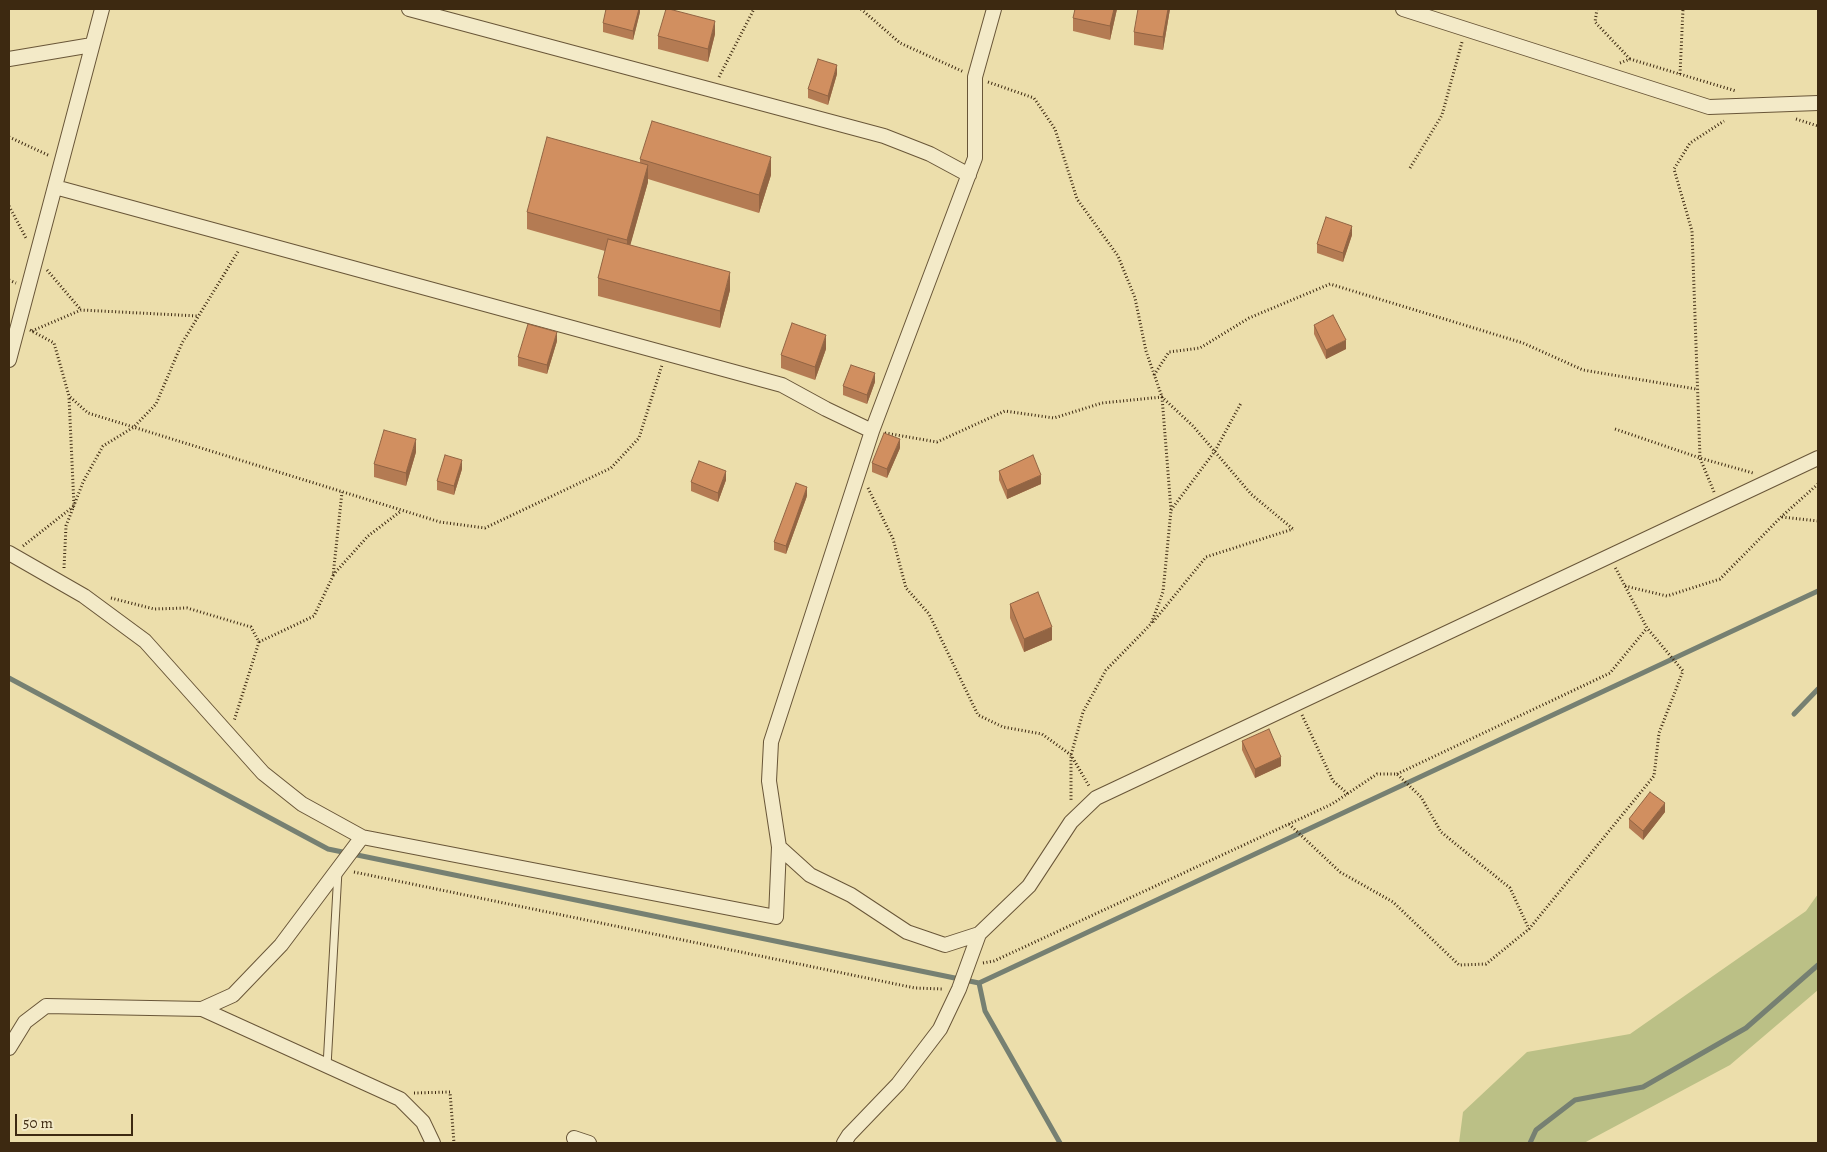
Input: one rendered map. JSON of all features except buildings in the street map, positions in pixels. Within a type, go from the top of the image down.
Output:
[{"type":"street","points":[[9,360],[102,9]]},
{"type":"street","points":[[409,9],[884,136],[930,154],[969,175]]},
{"type":"street","points":[[10,554],[84,596],[145,641],[263,773],[302,804],[362,837],[776,917],[779,847],[770,781],[771,742],[872,431],[975,158],[975,77],[994,9]]},
{"type":"street","points":[[1403,9],[1709,106],[1745,99],[1818,103]]},
{"type":"street","points":[[9,59],[92,45]]},
{"type":"street","points":[[55,187],[782,385],[872,431]]},
{"type":"street","points":[[844,1143],[849,1135],[898,1084],[940,1029],[960,989],[979,934],[1028,886],[1071,822],[1096,798],[1818,458]]},
{"type":"street","points":[[202,1009],[233,995],[261,967],[281,945],[362,837]]},
{"type":"street","points":[[779,847],[810,875],[851,895],[907,932],[945,945],[979,934]]},
{"type":"street","points":[[9,1048],[25,1022],[46,1006],[202,1009],[400,1099],[423,1122],[433,1143]]},
{"type":"street","points":[[574,1138],[589,1143]]},
{"type":"lane","points":[[327,1066],[339,868]]},
{"type":"path","points":[[712,90],[754,9]]},
{"type":"path","points":[[861,9],[900,43],[975,77],[1034,98],[1055,129],[1077,199],[1118,256],[1135,298],[1146,351],[1162,397],[1171,510],[1163,592],[1150,624]]},
{"type":"path","points":[[1597,9],[1595,22],[1630,59],[1680,74],[1745,99]]},
{"type":"path","points":[[1680,74],[1683,9]]},
{"type":"path","points":[[1410,168],[1442,115],[1465,29]]},
{"type":"path","points":[[1596,71],[1630,59]]},
{"type":"path","points":[[1719,504],[1700,458],[1696,389],[1692,230],[1674,169],[1690,143],[1745,99]]},
{"type":"path","points":[[9,137],[62,161]]},
{"type":"path","points":[[63,584],[66,526],[83,482],[103,446],[134,427],[156,404],[182,343],[246,239]]},
{"type":"path","points":[[1154,375],[1169,352],[1200,348],[1249,318],[1330,284],[1523,343],[1583,370],[1696,389]]},
{"type":"path","points":[[32,331],[81,310],[198,316]]},
{"type":"path","points":[[19,324],[54,343],[69,396],[74,506]]},
{"type":"path","points":[[69,396],[88,413],[440,522],[485,528],[611,468],[639,438],[665,353]]},
{"type":"path","points":[[872,431],[937,442],[1005,411],[1054,418],[1102,403],[1162,397],[1193,426],[1252,494],[1293,530],[1206,557],[1150,624],[1106,670],[1083,712],[1071,755],[1071,822]]},
{"type":"path","points":[[1171,510],[1215,451],[1241,403]]},
{"type":"path","points":[[1615,429],[1700,458],[1772,479]]},
{"type":"path","points":[[859,471],[894,539],[906,588],[929,614],[978,716],[1003,727],[1042,734],[1071,755],[1096,798]]},
{"type":"path","points":[[1624,585],[1666,596],[1720,580],[1781,516],[1818,484]]},
{"type":"path","points":[[333,576],[342,492]]},
{"type":"path","points":[[10,554],[74,506]]},
{"type":"path","points":[[259,642],[314,616],[333,576],[368,536],[401,510]]},
{"type":"path","points":[[1781,516],[1818,521]]},
{"type":"path","points":[[1289,824],[1340,872],[1393,902],[1458,965],[1486,964],[1529,929],[1654,776],[1659,733],[1683,671],[1647,628],[1609,556]]},
{"type":"path","points":[[109,597],[154,609],[187,608],[251,627],[259,642],[230,736]]},
{"type":"path","points":[[968,965],[994,961],[1332,804],[1377,774],[1397,774],[1610,673],[1647,628]]},
{"type":"path","points":[[1296,703],[1333,781],[1348,794]]},
{"type":"path","points":[[1397,774],[1421,797],[1441,832],[1510,888],[1529,929]]},
{"type":"path","points":[[339,868],[915,988],[960,989]]},
{"type":"path","points":[[388,1094],[450,1092],[454,1143]]},
{"type":"green space","points":[[1818,894],[1818,990],[1730,1065],[1584,1143],[1459,1143],[1463,1112],[1527,1052],[1630,1034],[1806,911]]},
{"type":"waterway","points":[[9,678],[328,849],[979,983],[1818,591]]},
{"type":"waterway","points":[[1794,714],[1818,689]]},
{"type":"waterway","points":[[1530,1143],[1536,1130],[1575,1100],[1643,1087],[1746,1028],[1818,965]]},
{"type":"waterway","points":[[979,983],[985,1011],[1060,1143]]}]
